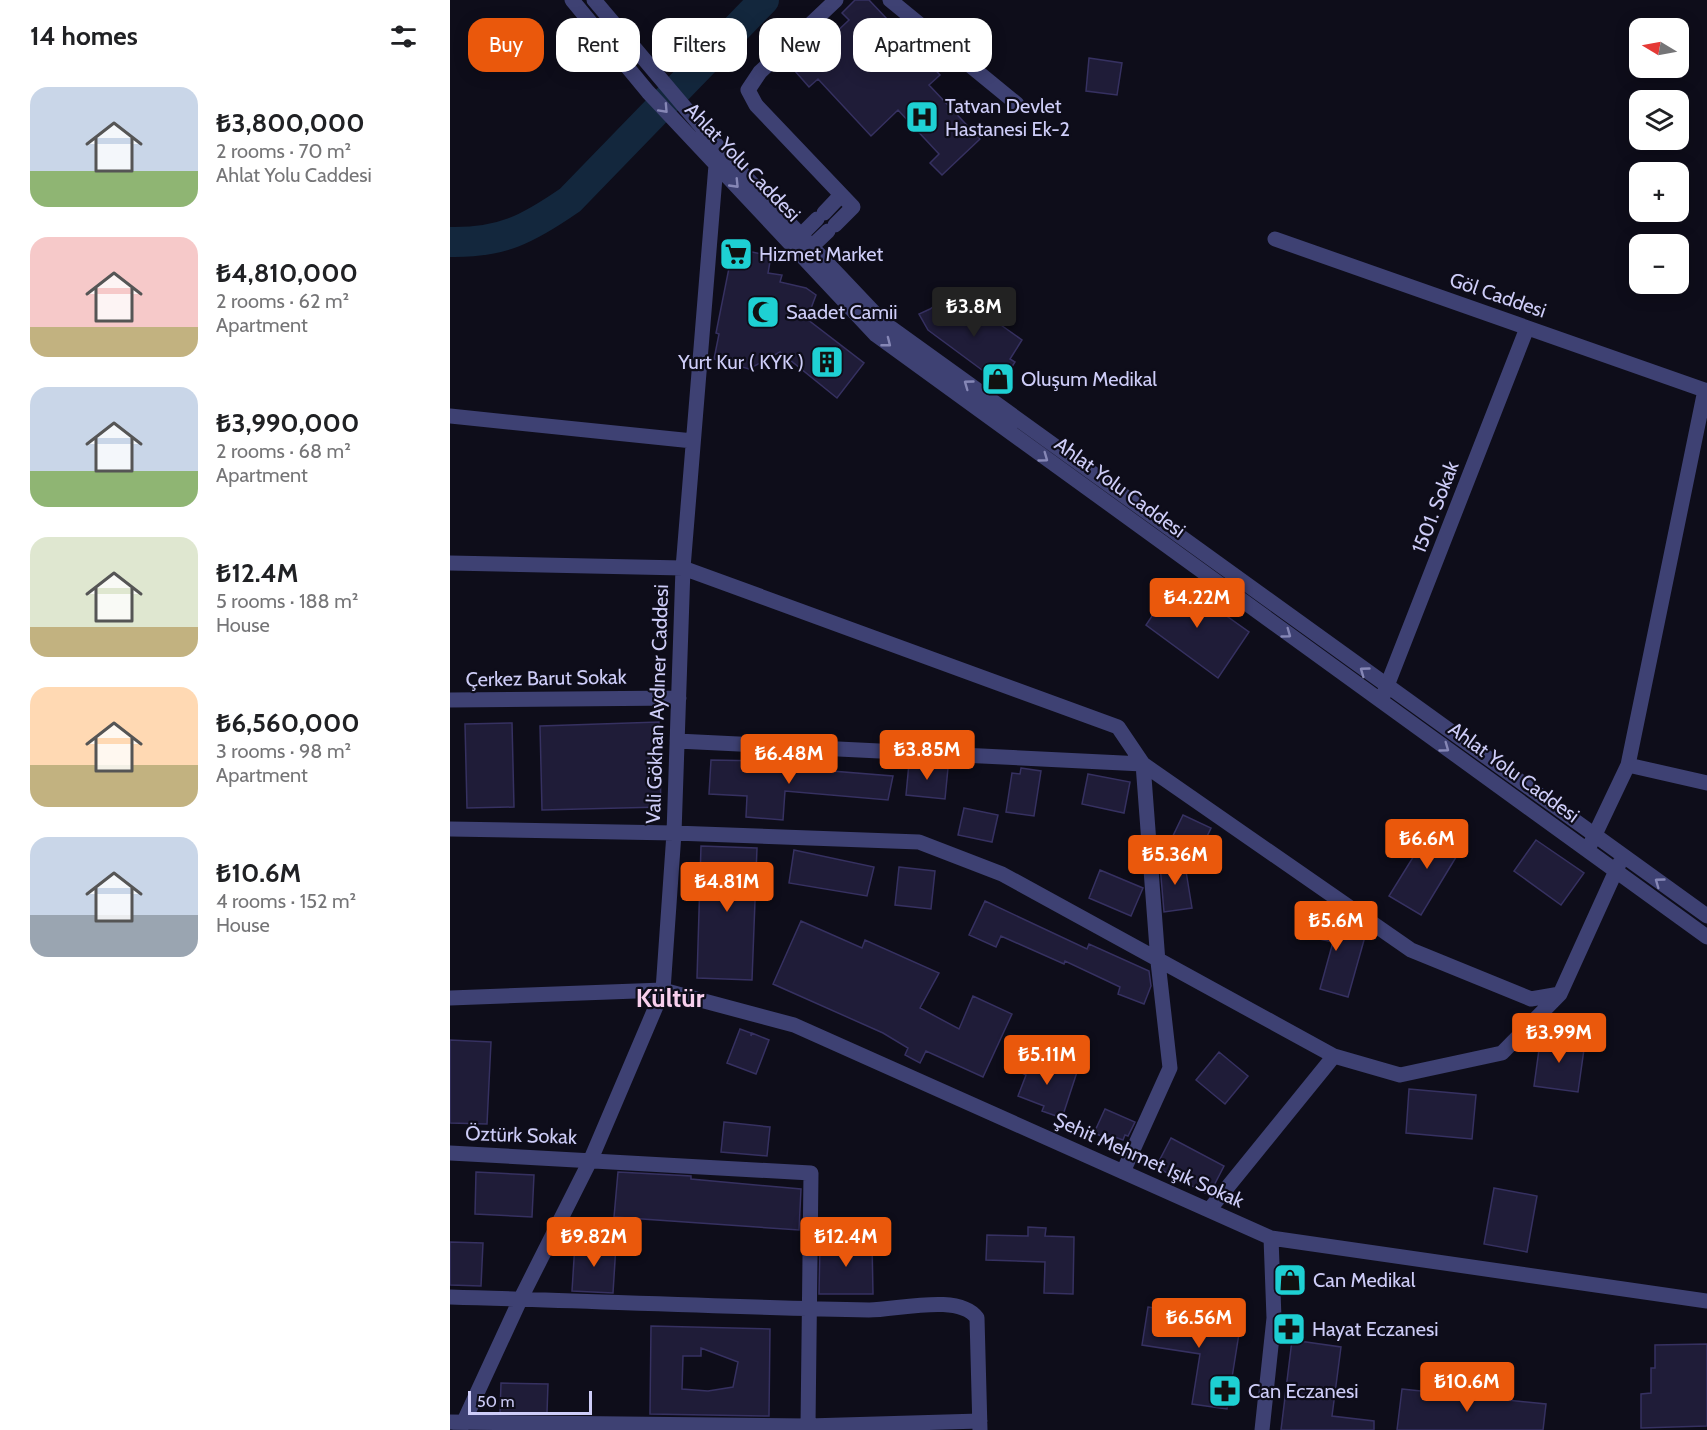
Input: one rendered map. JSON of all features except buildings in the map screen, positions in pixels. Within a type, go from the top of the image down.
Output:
[{"type":"street","name":"Ahlat Yolu Caddesi","points":[[572,0],[680,127],[721,160],[796,239],[883,322],[1144,521],[1384,695],[1586,850],[1707,937]]},
{"type":"street","name":"Ahlat Yolu Caddesi","points":[[594,0],[690,115],[721,160]]},
{"type":"street","points":[[808,251],[853,207],[756,105],[748,90],[760,72],[836,0]]},
{"type":"street","points":[[890,0],[1017,104]]},
{"type":"street","name":"Vali Gökhan Aydıner Caddesi","points":[[458,1425],[591,1159],[663,990],[674,833],[683,568],[693,441],[721,160]]},
{"type":"street","points":[[796,239],[842,195]]},
{"type":"street","name":"Göl Caddesi","points":[[1275,239],[1706,391]]},
{"type":"street","name":"1501. Sokak","points":[[1384,695],[1527,328]]},
{"type":"street","points":[[1586,850],[1595,836],[1628,765],[1706,391]]},
{"type":"street","points":[[450,416],[693,441]]},
{"type":"street","points":[[450,563],[683,568],[1118,727],[1143,764],[1411,950],[1531,999],[1560,994]]},
{"type":"street","name":"Ahlat Yolu Caddesi","points":[[1384,695],[1595,836],[1707,916]]},
{"type":"street","name":"Çerkez Barut Sokak","points":[[450,700],[679,698]]},
{"type":"street","points":[[677,741],[1143,764]]},
{"type":"street","points":[[1123,1172],[1170,1068],[1158,962],[1143,764]]},
{"type":"street","points":[[1628,765],[1707,783]]},
{"type":"street","points":[[450,829],[674,833],[919,842],[1002,874],[1158,962],[1334,1056],[1400,1075],[1502,1053],[1560,994],[1615,871],[1624,857]]},
{"type":"street","name":"Şehit Mehmet Işık Sokak","points":[[450,998],[663,990],[794,1024],[1270,1238],[1707,1301]]},
{"type":"street","points":[[1209,1210],[1334,1056]]},
{"type":"street","name":"Öztürk Sokak","points":[[450,1153],[591,1159],[811,1173],[808,1309]]},
{"type":"street","points":[[1262,1430],[1274,1318],[1270,1238]]},
{"type":"street","points":[[450,1297],[808,1309],[881,1310],[952,1304],[971,1310],[977,1318],[980,1425],[458,1425]]},
{"type":"street","points":[[808,1309],[808,1426]]},
{"type":"path","points":[[729,249],[726,264],[730,265]]},
{"type":"waterway","points":[[450,242],[500,237],[541,219],[570,200],[764,0]]},
{"type":"place","name":"Tatvan Devlet Hastanesi Ek-2","points":[[922,117]]},
{"type":"place","name":"Hizmet Market","points":[[736,254]]},
{"type":"place","name":"Saadet Camii","points":[[763,312]]},
{"type":"place","name":"Yurt Kur ( KYK )","points":[[827,362]]},
{"type":"place","name":"Oluşum Medikal","points":[[998,379]]},
{"type":"place","name":"Can Medikal","points":[[1290,1280]]},
{"type":"place","name":"Hayat Eczanesi","points":[[1289,1329]]},
{"type":"place","name":"Can Eczanesi","points":[[1225,1391]]},
{"type":"district","name":"Kültür","points":[[670,998]]}]
